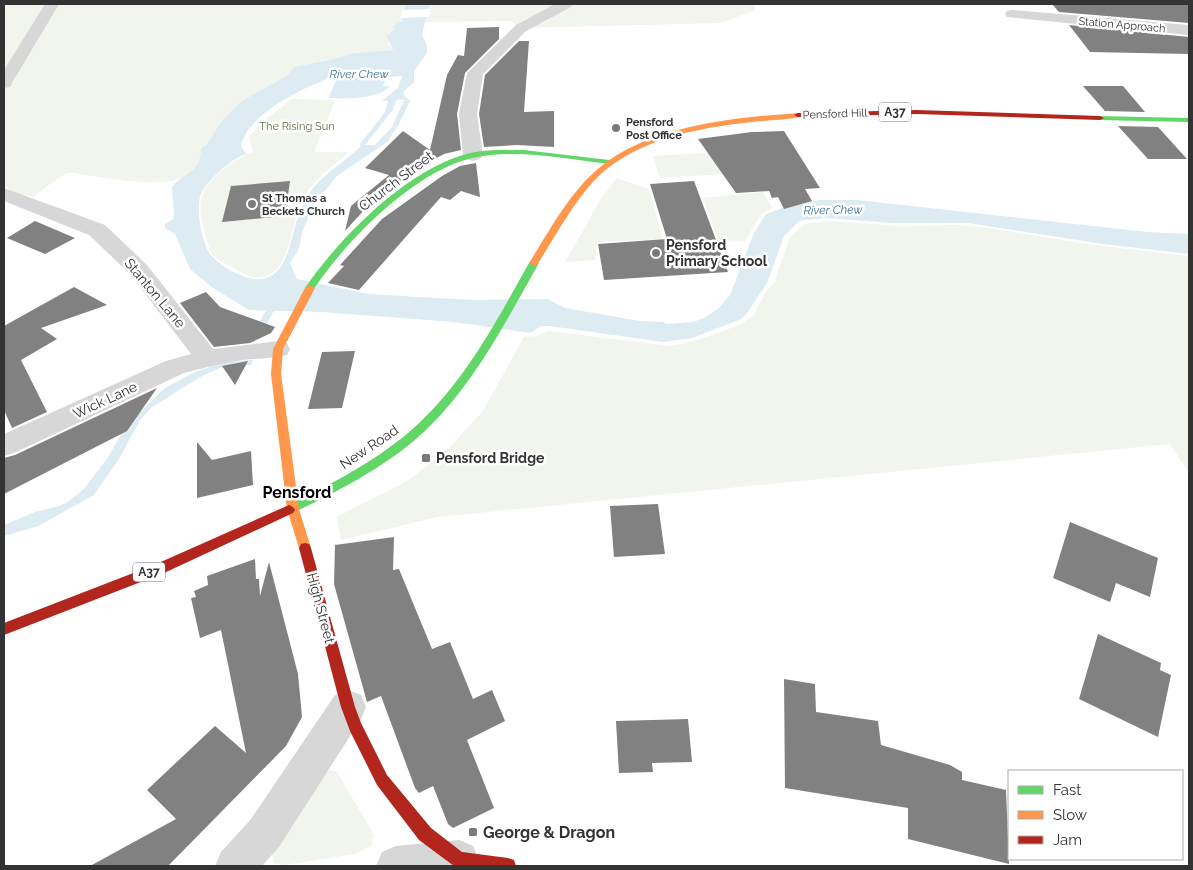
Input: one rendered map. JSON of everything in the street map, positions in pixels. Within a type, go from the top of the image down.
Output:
[{"type":"main road","name":"Pensford Hill","points":[[609,162],[636,148],[688,132],[756,119],[806,114],[912,112],[1189,120]]},
{"type":"main road","name":"Church Street","points":[[293,509],[276,374],[278,349],[318,272],[374,214],[434,170],[452,160],[473,155],[517,153],[568,156],[609,162]]},
{"type":"main road","name":"New Road","points":[[4,630],[217,545],[293,509],[359,474],[407,440],[433,417],[447,400],[484,346],[585,185],[609,162]]},
{"type":"main road","name":"High Street","points":[[293,509],[312,570],[348,707],[355,726],[382,780],[425,834],[459,860]]},
{"type":"main road","points":[[459,860],[508,866]]},
{"type":"street","points":[[4,83],[52,4]]},
{"type":"street","points":[[473,155],[468,114],[475,73],[521,28],[566,4]]},
{"type":"street","name":"Station Approach","points":[[1012,14],[1053,14],[1189,30]]},
{"type":"street","name":"Stanton Lane","points":[[4,194],[98,230],[139,270],[207,358]]},
{"type":"street","points":[[207,358],[242,352],[278,349]]},
{"type":"street","name":"Wick Lane","points":[[4,446],[175,367],[207,358]]},
{"type":"street","points":[[235,866],[265,833],[348,707]]},
{"type":"street","points":[[396,866],[459,860]]},
{"type":"green space","points":[[4,4],[49,4],[4,78]]},
{"type":"green space","points":[[57,4],[408,4],[405,6],[402,21],[391,27],[395,29],[388,43],[393,50],[354,53],[294,67],[288,75],[243,101],[202,149],[198,165],[187,175],[172,180],[134,182],[70,173],[65,174],[33,197],[14,193],[4,185],[4,89]]},
{"type":"green space","points":[[432,4],[756,4],[754,11],[720,23],[520,28],[511,21],[424,22],[429,6]]},
{"type":"green space","name":"The Rising Sun","points":[[292,99],[335,100],[314,152],[349,152],[307,191],[299,207],[290,243],[280,265],[264,277],[253,277],[224,263],[213,255],[208,245],[203,225],[200,210],[201,200],[206,189],[223,169],[253,152],[249,137],[261,123]]},
{"type":"green space","points":[[718,152],[727,174],[660,178],[653,156]]},
{"type":"green space","points":[[617,178],[649,189],[663,239],[597,242],[595,260],[565,262],[602,197]]},
{"type":"green space","points":[[763,192],[772,208],[760,216],[745,241],[719,242],[703,198]]},
{"type":"green space","points":[[827,221],[902,226],[955,225],[983,227],[1093,245],[1189,256],[1189,473],[1170,444],[437,517],[341,540],[337,517],[409,480],[449,448],[483,411],[524,337],[537,336],[548,331],[671,346],[698,340],[739,325],[753,316],[767,290],[774,283],[790,237],[805,224]]},
{"type":"green space","points":[[330,770],[337,772],[374,835],[371,846],[355,854],[284,865],[274,863],[272,852],[318,777]]},
{"type":"water","name":"River Chew","points":[[408,4],[432,4],[429,6],[422,35],[427,46],[427,53],[414,71],[414,82],[403,92],[405,97],[411,101],[398,99],[392,112],[385,112],[388,101],[382,101],[398,88],[402,76],[386,77],[383,86],[390,86],[378,94],[362,97],[329,98],[336,77],[331,76],[287,98],[267,111],[244,136],[241,146],[246,154],[226,166],[207,184],[199,203],[201,227],[205,243],[211,255],[225,267],[254,279],[266,278],[275,274],[286,256],[300,211],[307,196],[314,187],[362,145],[375,145],[392,127],[398,126],[387,142],[337,176],[323,193],[309,215],[302,233],[299,249],[290,263],[297,279],[368,294],[473,300],[547,299],[565,308],[640,321],[664,322],[666,324],[693,322],[704,318],[718,309],[730,295],[754,233],[766,214],[791,205],[820,200],[857,200],[1147,232],[1189,234],[1189,254],[1103,244],[968,223],[894,223],[825,218],[799,221],[784,236],[767,283],[741,319],[692,338],[663,342],[550,326],[541,326],[530,333],[454,322],[322,312],[249,310],[213,288],[190,269],[175,234],[165,228],[165,224],[173,219],[174,215],[172,187],[195,168],[201,149],[207,144],[222,121],[242,101],[288,75],[294,67],[354,53],[393,50],[387,36],[395,29],[391,27],[402,21],[405,6]]},
{"type":"water","points":[[253,360],[251,365],[225,366],[202,376],[152,407],[140,420],[119,459],[94,495],[38,526],[4,536],[4,525],[35,512],[68,502],[84,489],[107,459],[126,426],[165,388],[195,372],[222,363]]},
{"type":"pier","points":[[431,9],[429,17],[400,18],[402,10]]},
{"type":"building","points":[[1052,4],[1189,4],[1189,23],[1059,12]]},
{"type":"building","points":[[1069,25],[1189,37],[1189,54],[1090,52]]},
{"type":"building","points":[[499,27],[499,39],[465,73],[457,114],[461,150],[444,154],[426,164],[366,208],[345,231],[351,206],[389,175],[365,168],[403,131],[430,150],[447,75],[458,55],[464,56],[467,28]]},
{"type":"building","points":[[519,41],[529,41],[524,112],[554,111],[554,147],[517,145],[484,147],[479,114],[485,75]]},
{"type":"building","points":[[1083,86],[1123,86],[1145,112],[1105,111]]},
{"type":"building","points":[[1118,126],[1158,127],[1187,159],[1148,159]]},
{"type":"building","points":[[784,131],[820,188],[805,189],[812,201],[784,209],[778,197],[772,198],[769,191],[736,193],[698,139],[752,132]]},
{"type":"building","points":[[476,163],[480,197],[461,191],[450,200],[441,197],[359,290],[328,283],[344,266],[340,265],[382,219],[442,176],[460,166]]},
{"type":"building","name":"St Thomas a Beckets Church","points":[[290,181],[285,216],[222,222],[231,186]]},
{"type":"building","points":[[694,181],[728,272],[604,280],[598,244],[667,239],[650,184]]},
{"type":"building","points":[[35,221],[75,238],[45,254],[7,238]]},
{"type":"building","points":[[74,287],[107,305],[41,328],[57,339],[21,360],[47,412],[12,428],[4,410],[4,326]]},
{"type":"building","points":[[206,292],[220,307],[275,327],[271,333],[250,343],[214,347],[180,303]]},
{"type":"building","points":[[355,351],[342,408],[308,409],[322,352]]},
{"type":"building","points":[[248,361],[235,385],[222,366]]},
{"type":"building","points":[[157,388],[127,431],[4,494],[4,458],[15,455]]},
{"type":"building","points":[[197,442],[212,460],[251,451],[253,485],[197,498]]},
{"type":"building","points":[[658,504],[665,554],[614,557],[610,506]]},
{"type":"building","points":[[1070,522],[1158,558],[1150,597],[1116,583],[1110,602],[1053,578]]},
{"type":"building","points":[[394,537],[393,570],[399,569],[432,649],[450,642],[473,699],[492,690],[505,721],[467,740],[494,808],[453,828],[448,824],[433,786],[419,793],[415,788],[381,696],[367,702],[334,584],[335,545]]},
{"type":"building","points":[[255,559],[256,579],[259,579],[260,596],[269,562],[298,674],[302,717],[286,746],[168,866],[90,866],[176,819],[147,790],[215,726],[246,753],[221,630],[200,638],[191,598],[196,597],[194,591],[208,585],[207,576]]},
{"type":"building","points":[[1098,634],[1161,663],[1160,670],[1171,675],[1158,737],[1079,699]]},
{"type":"building","points":[[784,679],[815,684],[816,712],[878,721],[881,745],[950,765],[962,772],[962,780],[1006,790],[1009,864],[908,839],[908,808],[785,788]]},
{"type":"building","points":[[688,719],[692,762],[652,763],[653,772],[619,773],[616,721]]},
{"type":"waterway","name":"River Chew","points":[[395,126],[407,101]]},
{"type":"waterway","name":"River Chew","points":[[362,145],[388,112]]},
{"type":"waterway","points":[[263,323],[276,300]]},
{"type":"traffic: fast","points":[[1100,118],[1189,120]]},
{"type":"traffic: fast","points":[[310,288],[339,250],[382,208],[405,189],[451,161],[472,155],[506,152],[575,157],[609,162]]},
{"type":"traffic: fast","points":[[289,510],[341,483],[391,452],[421,428],[439,410],[470,371],[534,263]]},
{"type":"traffic: slow","points":[[534,263],[564,214],[582,191],[601,170],[619,156],[642,145],[694,129],[749,120],[798,115]]},
{"type":"traffic: slow","points":[[305,548],[293,509],[276,374],[278,349],[310,288]]},
{"type":"traffic: jam","points":[[798,115],[917,112],[1100,118]]},
{"type":"traffic: jam","points":[[4,629],[159,569],[289,510]]},
{"type":"traffic: jam","points":[[305,548],[348,707],[355,726],[382,780],[425,834],[459,860],[508,866]]},
{"type":"place","name":"Pensford Post Office","points":[[616,128]]},
{"type":"place","name":"St Thomas a Beckets Church","points":[[252,204]]},
{"type":"place","name":"Pensford Primary School","points":[[656,253]]},
{"type":"place","name":"Pensford Bridge","points":[[426,458]]},
{"type":"place","name":"George & Dragon","points":[[473,832]]},
{"type":"district","name":"Pensford","points":[[297,492]]}]
